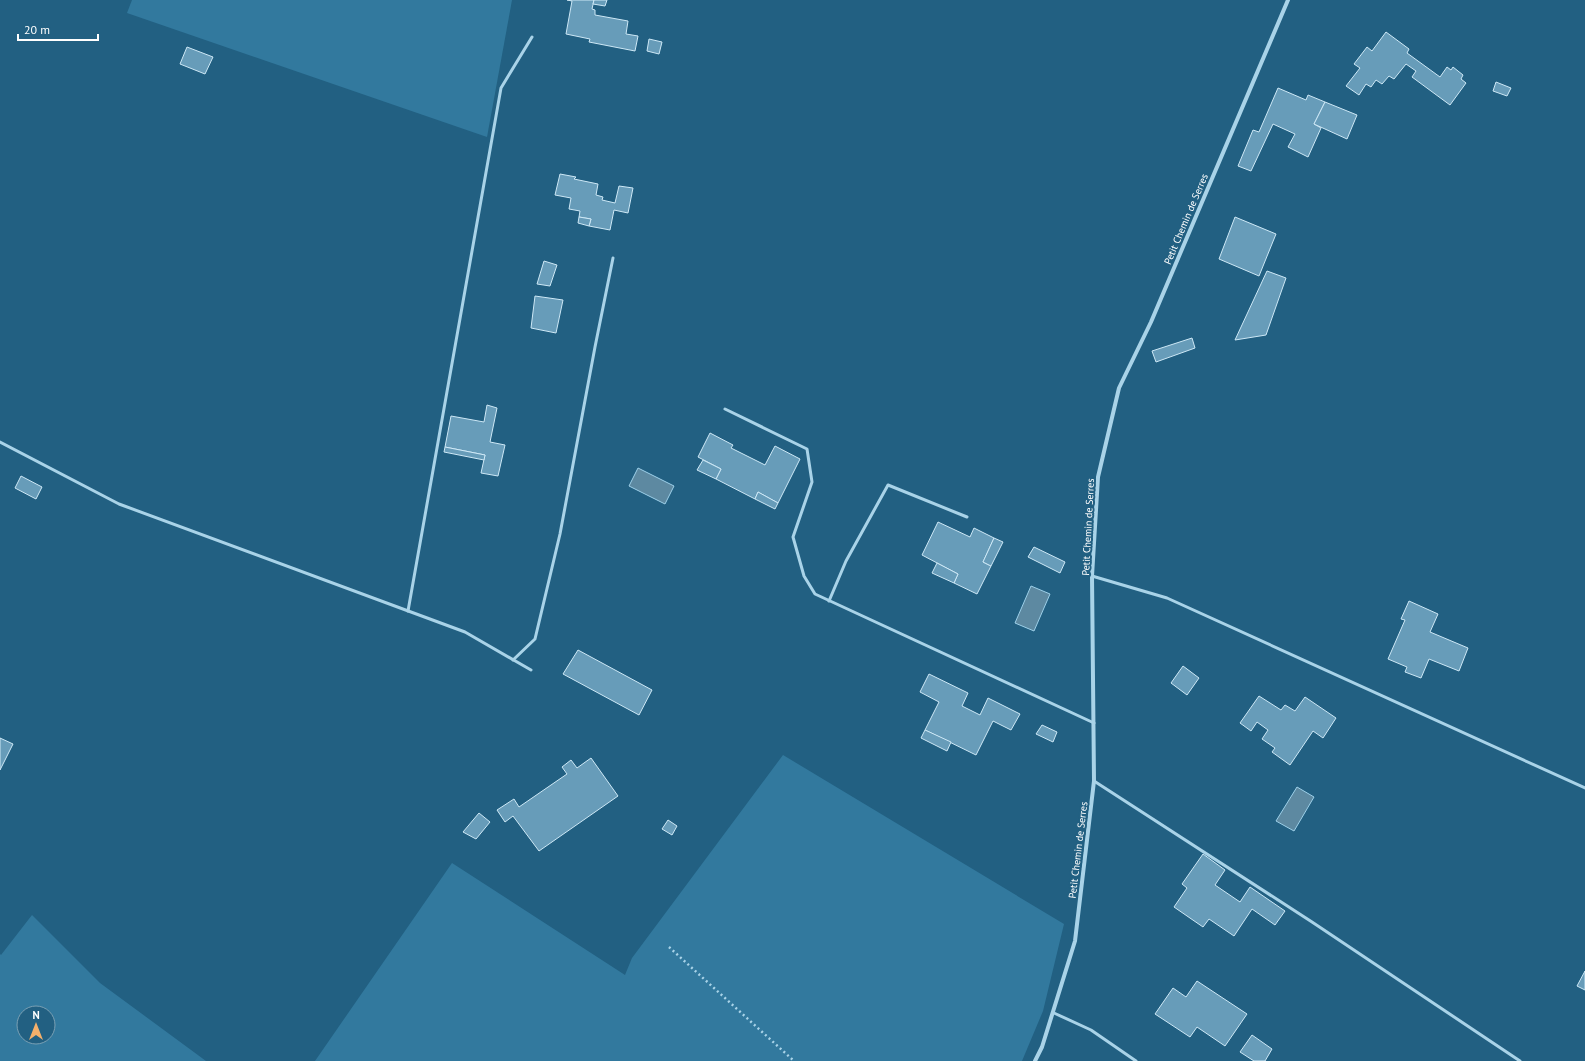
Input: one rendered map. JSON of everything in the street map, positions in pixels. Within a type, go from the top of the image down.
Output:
[{"type":"street","name":"Petit Chemin de Serres","points":[[1035,1061],[1042,1048],[1054,1013],[1075,941],[1094,781],[1092,576],[1098,477],[1119,388],[1151,322],[1288,0]]},
{"type":"lane","points":[[408,611],[501,88],[532,37]]},
{"type":"lane","points":[[514,660],[535,639],[560,534],[594,346],[613,258]]},
{"type":"lane","points":[[725,409],[807,449],[812,482],[793,537],[804,576],[815,594],[1094,723]]},
{"type":"lane","points":[[0,442],[119,504],[465,632],[531,670]]},
{"type":"lane","points":[[829,601],[846,562],[888,485],[967,517]]},
{"type":"lane","points":[[1092,576],[1167,598],[1585,788]]},
{"type":"lane","points":[[1094,781],[1312,922],[1520,1061]]},
{"type":"lane","points":[[1054,1013],[1091,1030],[1136,1061]]},
{"type":"path","points":[[669,947],[794,1061]]},
{"type":"shaded area","points":[[132,0],[512,0],[487,137],[127,13]]},
{"type":"shaded area","points":[[638,468],[674,486],[665,504],[629,486]]},
{"type":"shaded area","points":[[1031,586],[1050,594],[1034,631],[1015,623]]},
{"type":"shaded area","points":[[783,755],[1064,924],[1043,1011],[1022,1061],[315,1061],[452,863],[625,975],[632,958]]},
{"type":"shaded area","points":[[1297,787],[1314,797],[1294,831],[1276,821]]},
{"type":"shaded area","points":[[32,915],[100,983],[206,1061],[0,1061],[0,954],[1,955]]},
{"type":"building","points":[[567,0],[594,0],[592,9],[595,10],[595,15],[628,21],[626,34],[638,36],[635,51],[589,42],[590,39],[566,34],[572,1]]},
{"type":"building","points":[[594,0],[607,0],[605,6],[593,4]]},
{"type":"building","points":[[1386,32],[1409,49],[1407,53],[1440,77],[1447,67],[1451,70],[1453,67],[1463,75],[1461,79],[1466,83],[1450,105],[1412,77],[1416,71],[1406,64],[1394,79],[1389,76],[1382,84],[1376,80],[1371,87],[1366,84],[1359,95],[1346,86],[1360,68],[1354,64],[1367,47],[1372,51]]},
{"type":"building","points":[[649,39],[662,42],[659,54],[647,51]]},
{"type":"building","points":[[187,47],[213,57],[205,74],[180,64]]},
{"type":"building","points":[[1496,82],[1511,88],[1507,96],[1493,91]]},
{"type":"building","points":[[1278,88],[1306,100],[1308,95],[1325,102],[1314,124],[1321,128],[1308,157],[1288,147],[1295,134],[1273,124],[1251,171],[1238,166],[1253,130],[1259,132]]},
{"type":"building","points":[[1325,102],[1357,115],[1347,139],[1314,124]]},
{"type":"building","points":[[560,174],[576,177],[574,179],[598,184],[596,195],[603,197],[602,200],[615,203],[619,186],[633,188],[628,213],[614,210],[610,230],[589,226],[591,219],[579,217],[580,211],[569,209],[571,198],[555,195]]},
{"type":"building","points":[[579,217],[591,219],[589,226],[578,223]]},
{"type":"building","points":[[1235,217],[1276,234],[1259,276],[1219,259]]},
{"type":"building","points":[[544,261],[557,265],[550,286],[537,284]]},
{"type":"building","points":[[1267,271],[1286,278],[1266,335],[1235,340]]},
{"type":"building","points":[[535,296],[563,300],[556,333],[531,328]]},
{"type":"building","points":[[1192,338],[1195,348],[1156,362],[1152,351]]},
{"type":"building","points":[[487,405],[497,408],[490,442],[505,445],[498,476],[481,473],[485,455],[445,447],[451,416],[484,422]]},
{"type":"building","points":[[710,433],[733,445],[731,448],[765,465],[775,446],[800,459],[778,503],[758,492],[755,499],[716,479],[721,469],[698,457]]},
{"type":"building","points":[[445,447],[485,455],[484,460],[444,452]]},
{"type":"building","points":[[703,460],[721,469],[716,479],[697,470]]},
{"type":"building","points":[[21,476],[42,487],[36,499],[15,488]]},
{"type":"building","points":[[758,492],[778,503],[775,509],[755,499]]},
{"type":"building","points":[[938,522],[970,537],[974,528],[994,538],[983,562],[991,566],[977,594],[954,583],[958,574],[922,555]]},
{"type":"building","points":[[994,538],[1003,542],[991,566],[983,562]]},
{"type":"building","points":[[1034,547],[1065,562],[1060,573],[1028,557]]},
{"type":"building","points":[[937,563],[958,574],[954,583],[932,573]]},
{"type":"building","points":[[1409,601],[1438,614],[1430,632],[1468,648],[1459,671],[1429,659],[1421,678],[1405,672],[1407,667],[1388,659],[1405,620],[1401,619]]},
{"type":"building","points":[[578,650],[652,690],[639,715],[563,674]]},
{"type":"building","points":[[1183,666],[1199,678],[1187,695],[1171,683]]},
{"type":"building","points":[[929,674],[968,693],[962,706],[980,715],[988,698],[1020,714],[1011,730],[993,721],[976,755],[925,730],[939,702],[920,692]]},
{"type":"building","points":[[1259,696],[1281,710],[1285,705],[1295,711],[1305,697],[1336,718],[1323,738],[1313,731],[1290,765],[1272,752],[1275,748],[1262,739],[1268,730],[1257,722],[1251,731],[1240,723]]},
{"type":"building","points":[[1042,725],[1057,732],[1053,742],[1036,734]]},
{"type":"building","points":[[925,730],[951,742],[947,751],[921,738]]},
{"type":"building","points":[[0,738],[13,744],[0,770]]},
{"type":"building","points":[[591,758],[618,796],[539,851],[513,816],[505,822],[497,810],[514,799],[519,807],[567,774],[562,767],[571,760],[577,768]]},
{"type":"building","points":[[479,813],[490,822],[476,839],[463,832]]},
{"type":"building","points":[[668,820],[677,826],[672,835],[662,829]]},
{"type":"building","points":[[1203,854],[1225,870],[1215,885],[1240,902],[1250,887],[1285,911],[1275,925],[1252,909],[1234,936],[1209,919],[1203,927],[1174,907],[1187,888],[1182,884]]},
{"type":"building","points":[[1585,971],[1585,990],[1577,986]]},
{"type":"building","points":[[1197,981],[1247,1014],[1225,1046],[1197,1027],[1190,1037],[1155,1014],[1173,988],[1186,997]]},
{"type":"building","points":[[1252,1035],[1272,1049],[1265,1061],[1254,1061],[1240,1052]]}]
